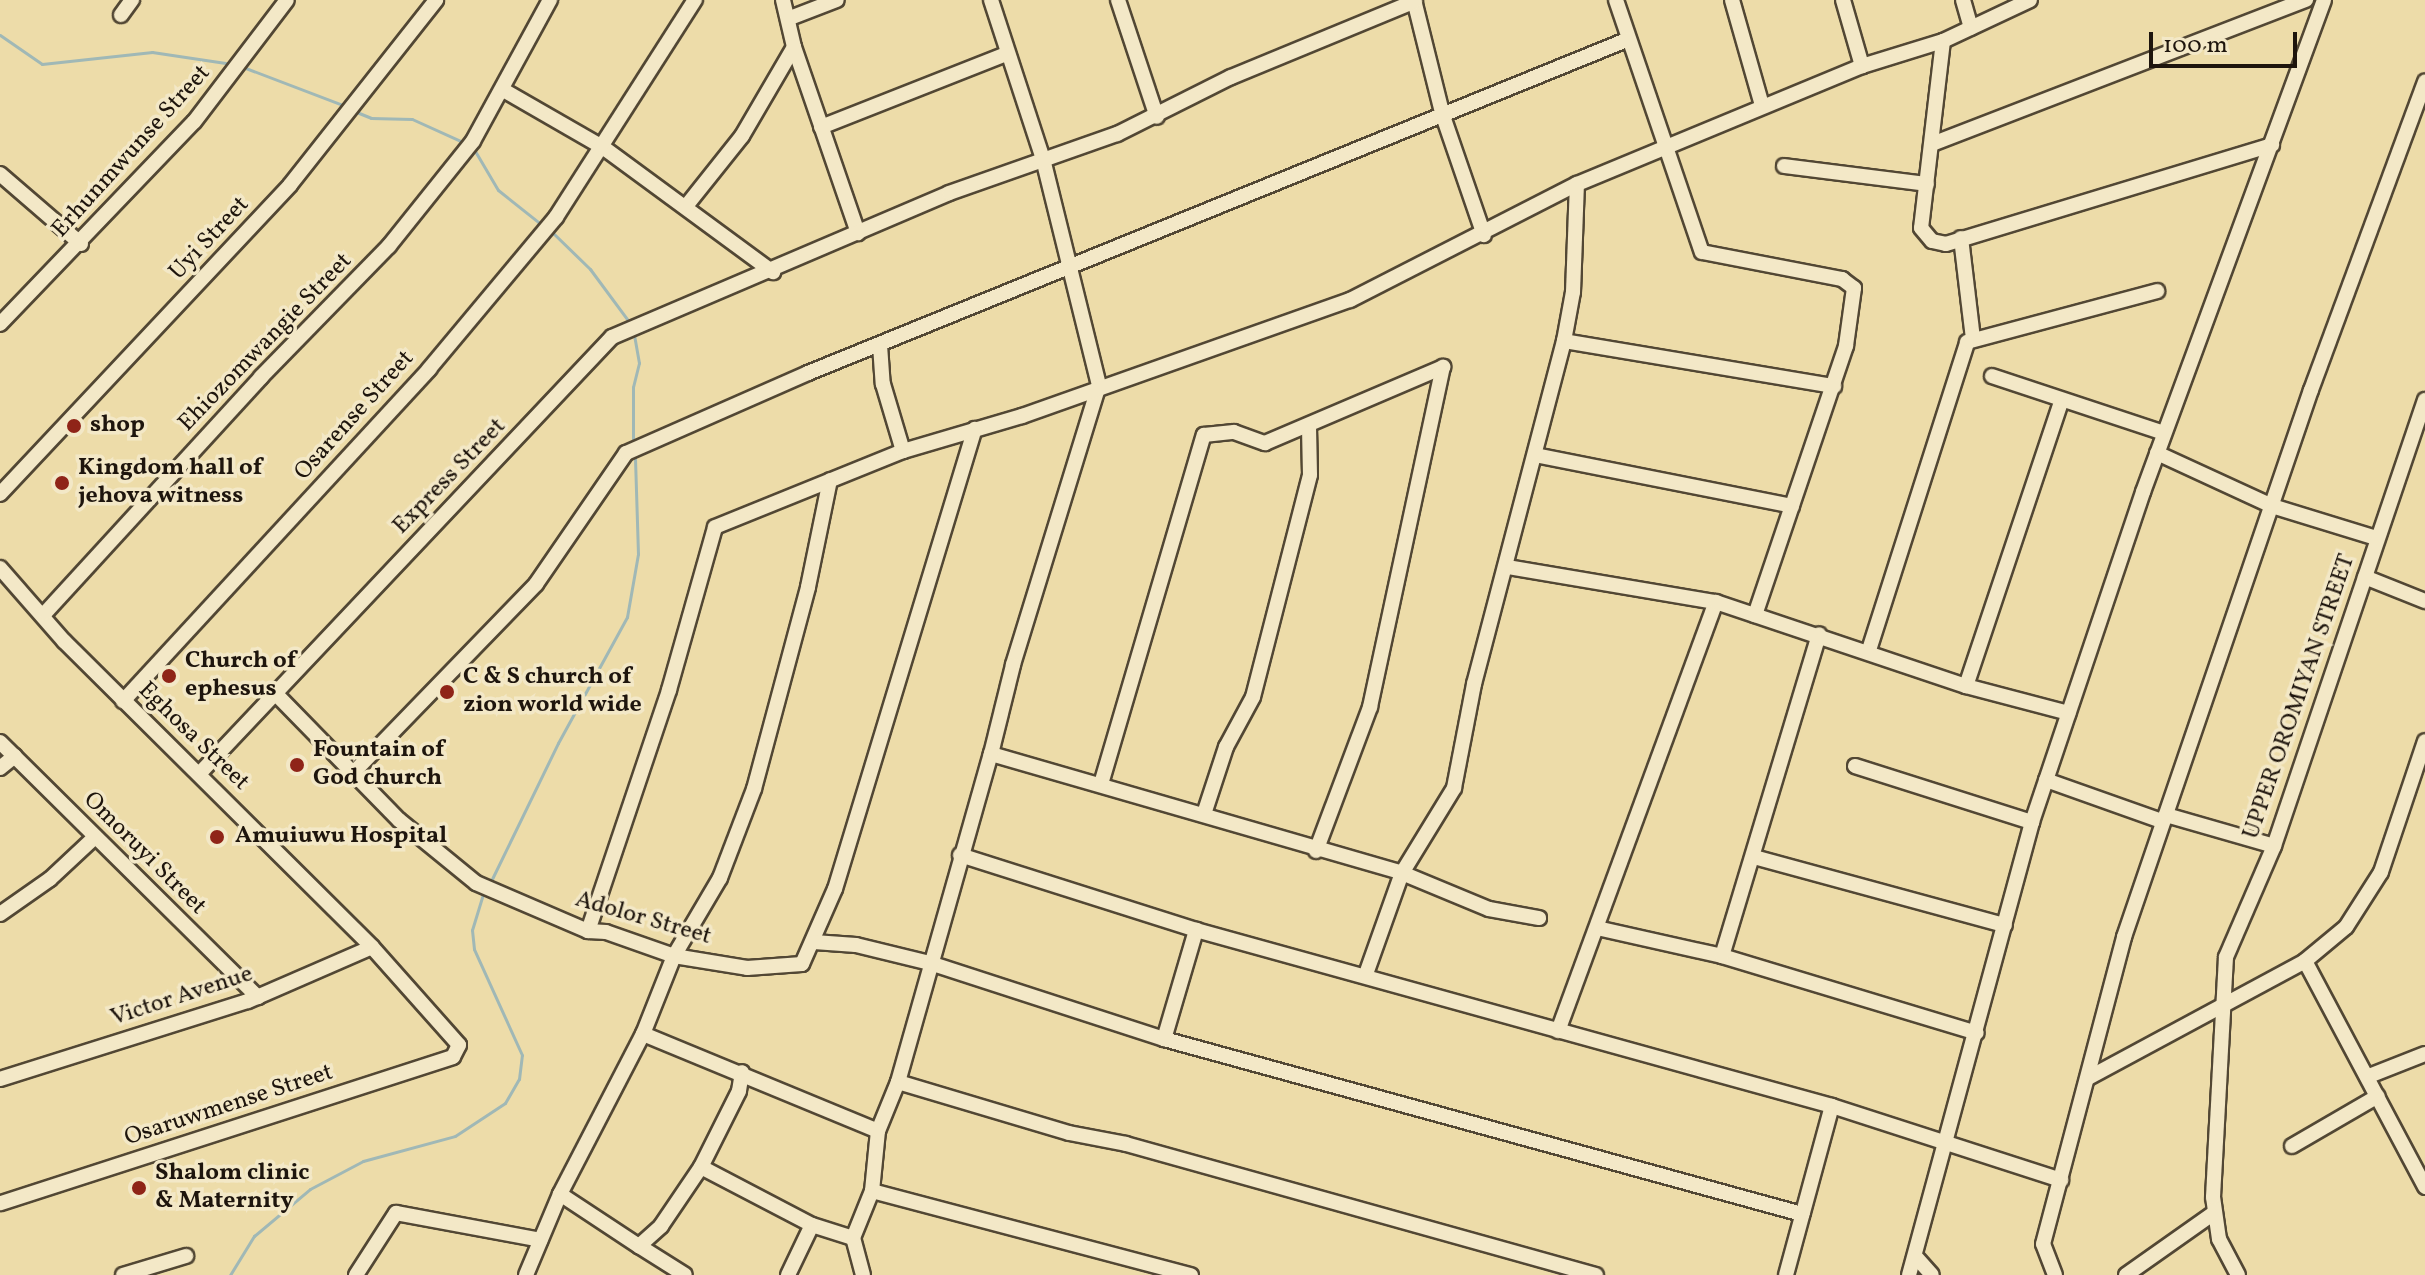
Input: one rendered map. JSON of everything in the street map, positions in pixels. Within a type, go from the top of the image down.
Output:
[{"type":"street","points":[[121,15],[132,0]]},
{"type":"street","name":"Erhunmwunse Street","points":[[0,324],[81,244],[194,122],[287,0]]},
{"type":"street","name":"Uyi Street","points":[[0,494],[290,185],[352,111],[436,0]]},
{"type":"street","name":"Ehiozomwangie Street","points":[[45,613],[261,377],[389,246],[473,141],[505,91],[550,0]]},
{"type":"street","name":"Osarense Street","points":[[123,701],[429,369],[556,217],[604,148],[695,0]]},
{"type":"street","points":[[783,0],[790,18],[794,47],[858,233]]},
{"type":"street","points":[[790,18],[837,0]]},
{"type":"street","points":[[863,1275],[853,1238],[872,1191],[878,1131],[898,1082],[991,754],[1013,665],[1099,385],[1067,271],[1043,159],[1006,54],[991,0]]},
{"type":"street","points":[[1118,0],[1157,117]]},
{"type":"street","points":[[1616,0],[1702,252],[1842,279],[1854,288],[1846,346],[1834,386],[1755,615]]},
{"type":"street","points":[[1732,0],[1762,105]]},
{"type":"street","points":[[1843,0],[1862,66]]},
{"type":"street","points":[[1963,0],[1971,28]]},
{"type":"street","points":[[588,931],[669,690],[715,527],[903,451],[1350,300],[1484,235],[1577,184],[1762,105],[1862,66],[1943,41],[2030,0]]},
{"type":"street","points":[[1932,144],[2306,0]]},
{"type":"street","points":[[1909,1275],[1948,1145],[2032,822],[2164,433],[2324,0]]},
{"type":"street","points":[[1414,1],[1443,116],[1484,235]]},
{"type":"street","name":"Express Street","points":[[200,773],[600,346],[858,233],[1157,117],[1231,77],[1414,1]]},
{"type":"street","points":[[353,773],[536,584],[626,453],[808,373],[1067,271],[1629,39]]},
{"type":"street","points":[[1943,41],[1921,228],[1932,241],[1946,244],[2272,145]]},
{"type":"street","points":[[687,205],[742,136],[794,47]]},
{"type":"street","points":[[821,127],[1006,54]]},
{"type":"street","points":[[2055,1275],[2043,1244],[2124,937],[2272,506],[2425,81]]},
{"type":"street","points":[[505,91],[604,148],[687,205],[773,272]]},
{"type":"street","points":[[1784,166],[1927,184]]},
{"type":"street","points":[[0,174],[81,244]]},
{"type":"street","points":[[1366,974],[1402,873],[1454,788],[1474,684],[1508,567],[1564,341],[1573,292],[1577,184]]},
{"type":"street","points":[[1961,238],[1973,338]]},
{"type":"street","points":[[1869,650],[1967,342],[2157,291]]},
{"type":"street","points":[[1564,341],[1834,386]]},
{"type":"street","points":[[880,345],[885,392],[903,451]]},
{"type":"street","points":[[1101,784],[1204,435],[1234,432],[1265,443],[1309,427],[1443,367],[1370,707],[1316,851]]},
{"type":"street","points":[[1992,376],[2061,402],[2164,433]]},
{"type":"street","name":"UPPER OROMIYAN STREET","points":[[2238,1275],[2219,1239],[2214,1213],[2226,957],[2274,846],[2425,400]]},
{"type":"street","points":[[1966,686],[2061,402]]},
{"type":"street","points":[[1204,814],[1226,747],[1253,697],[1310,475],[1309,427]]},
{"type":"street","points":[[975,429],[835,889],[814,942],[856,945],[930,963],[1164,1039],[1802,1214]]},
{"type":"street","points":[[2157,453],[2272,506],[2376,538]]},
{"type":"street","points":[[1535,455],[1792,506]]},
{"type":"street","points":[[526,1275],[560,1194],[643,1034],[674,956],[720,878],[754,789],[830,480]]},
{"type":"street","points":[[1508,567],[1716,602],[1869,650],[1966,686],[2069,713]]},
{"type":"street","name":"Eghosa Street","points":[[0,568],[45,613],[123,701],[200,773],[372,947],[457,1039]]},
{"type":"street","points":[[2365,577],[2425,601]]},
{"type":"street","points":[[1558,1031],[1716,602]]},
{"type":"street","points":[[1722,956],[1819,634]]},
{"type":"street","name":"Adolor Street","points":[[274,692],[399,820],[476,883],[588,931],[606,932],[674,956],[747,968],[802,964],[814,942]]},
{"type":"street","points":[[2088,1078],[2305,961],[2346,927],[2381,872],[2425,741]]},
{"type":"street","name":"Omoruyi Street","points":[[0,742],[258,997]]},
{"type":"street","points":[[991,754],[1204,814],[1316,851],[1402,873],[1477,905],[1539,918]]},
{"type":"street","points":[[0,768],[15,756]]},
{"type":"street","points":[[1855,766],[2032,822]]},
{"type":"street","points":[[2046,780],[2164,818],[2274,846]]},
{"type":"street","points":[[0,914],[50,879],[95,837]]},
{"type":"street","points":[[960,855],[1196,930],[1366,974],[1558,1031],[1832,1106],[2061,1180]]},
{"type":"street","points":[[1754,857],[2005,925]]},
{"type":"street","points":[[1597,928],[1722,956],[1977,1033]]},
{"type":"street","points":[[1164,1039],[1196,930]]},
{"type":"street","name":"Victor Avenue","points":[[0,1079],[258,997],[372,947]]},
{"type":"street","points":[[2305,961],[2369,1076],[2425,1187]]},
{"type":"street","points":[[643,1034],[742,1072],[878,1131]]},
{"type":"street","name":"Osaruwmense Street","points":[[0,1203],[453,1057],[457,1039]]},
{"type":"street","points":[[2369,1076],[2425,1054]]},
{"type":"street","points":[[639,1246],[661,1226],[701,1167],[739,1091],[742,1072]]},
{"type":"street","points":[[898,1082],[1069,1133],[1126,1144],[1596,1275]]},
{"type":"street","points":[[2292,1146],[2378,1096]]},
{"type":"street","points":[[1786,1275],[1832,1106]]},
{"type":"street","points":[[701,1167],[812,1225],[853,1238]]},
{"type":"street","points":[[872,1191],[1191,1275]]},
{"type":"street","points":[[560,1194],[685,1275]]},
{"type":"street","points":[[356,1275],[396,1213],[541,1240]]},
{"type":"street","points":[[2126,1275],[2214,1213]]},
{"type":"street","points":[[788,1275],[812,1225]]},
{"type":"street","points":[[123,1275],[186,1256]]},
{"type":"street","points":[[1915,1256],[1932,1275]]},
{"type":"waterway","points":[[0,35],[42,64],[152,52],[232,64]]},
{"type":"waterway","points":[[243,67],[348,107]]},
{"type":"waterway","points":[[354,111],[371,118],[412,119],[463,142]]},
{"type":"waterway","points":[[475,151],[498,190],[542,225]]},
{"type":"waterway","points":[[553,233],[590,269],[630,323]]},
{"type":"waterway","points":[[633,441],[633,387],[639,363],[634,336]]},
{"type":"waterway","points":[[491,881],[558,743],[627,617],[638,554],[635,457]]},
{"type":"waterway","points":[[230,1275],[254,1236],[310,1189],[363,1161],[455,1136],[505,1103],[519,1079],[522,1055],[474,949],[472,930],[483,895]]},
{"type":"place","name":"shop","points":[[74,426]]},
{"type":"place","name":"Kingdom hall of jehova witness","points":[[62,483]]},
{"type":"place","name":"Church of ephesus","points":[[169,676]]},
{"type":"place","name":"C & S church of zion world wide","points":[[447,692]]},
{"type":"place","name":"Fountain of God church","points":[[297,765]]},
{"type":"place","name":"Amuiuwu Hospital","points":[[217,837]]},
{"type":"place","name":"Shalom clinic & Maternity","points":[[139,1188]]}]
